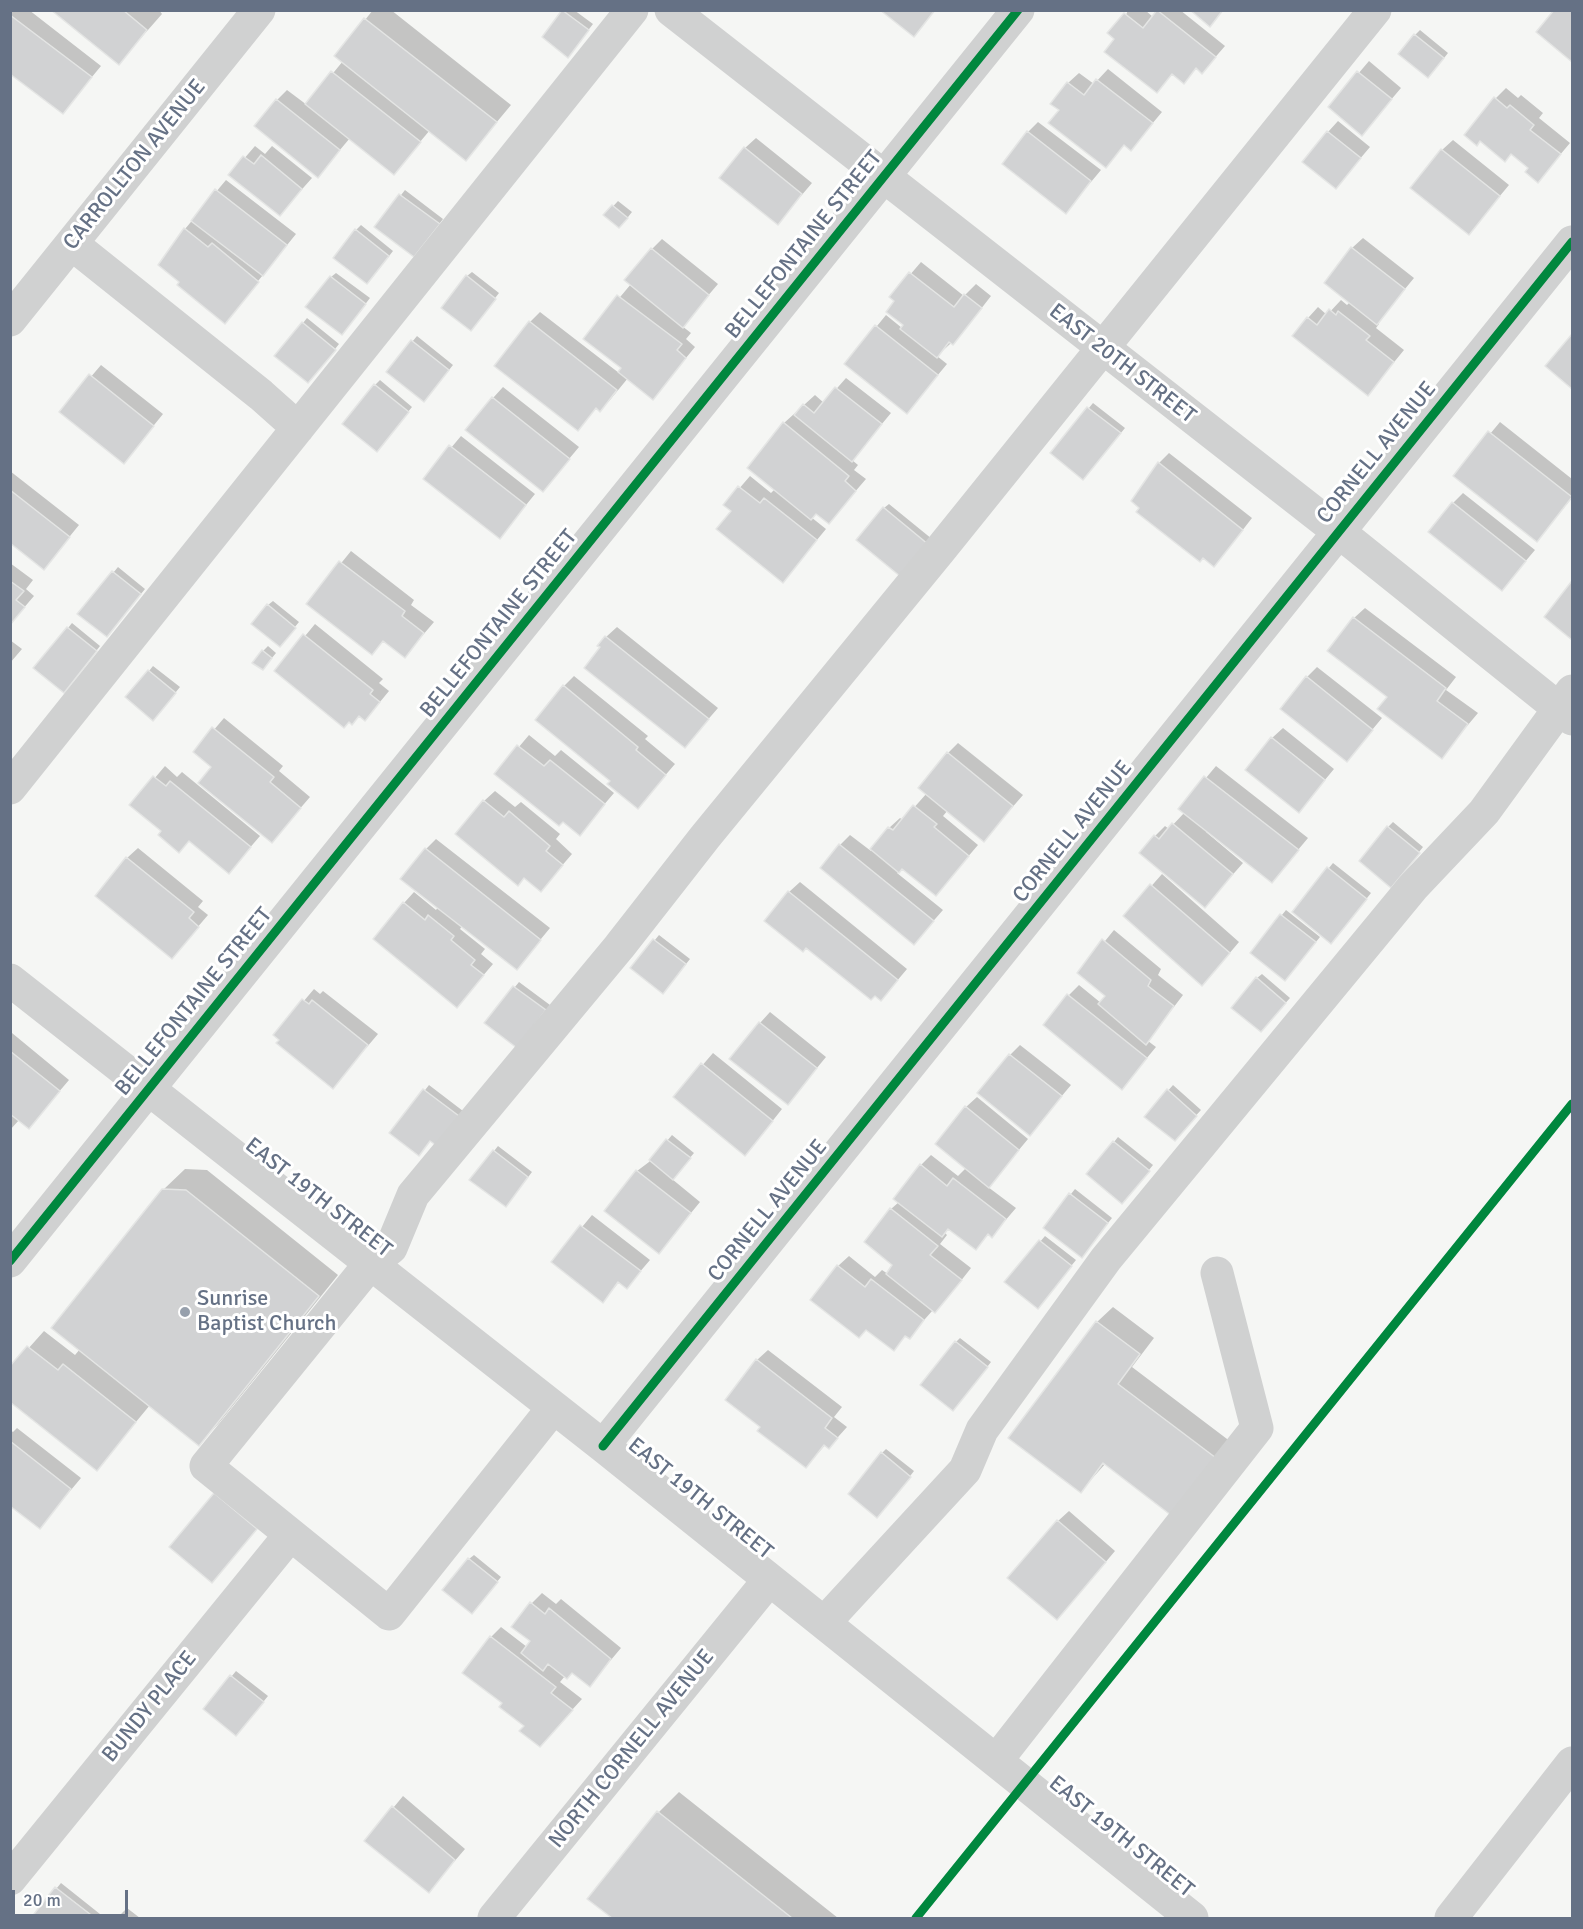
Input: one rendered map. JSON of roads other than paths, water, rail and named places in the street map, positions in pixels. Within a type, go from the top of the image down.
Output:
[{"type":"street","name":"CARROLLTON AVENUE","points":[[10,320],[259,10]]},
{"type":"street","points":[[10,788],[632,10]]},
{"type":"street","name":"EAST 20TH STREET","points":[[671,10],[1103,349],[1568,706]]},
{"type":"street","name":"BELLEFONTAINE STREET","points":[[10,1261],[1017,10]]},
{"type":"street","points":[[553,1408],[389,1614],[206,1466],[370,1264],[391,1248],[413,1195],[619,947],[713,827],[1103,349],[1375,10]]},
{"type":"street","name":"CORNELL AVENUE","points":[[603,1446],[1572,242]]},
{"type":"street","points":[[72,244],[261,395],[298,428]]},
{"type":"street","points":[[824,1623],[965,1470],[982,1430],[1106,1259],[1413,887],[1484,812],[1568,706]]},
{"type":"street","name":"EAST 19TH STREET","points":[[10,980],[603,1446],[1192,1918]]},
{"type":"street","points":[[996,1761],[1257,1428],[1217,1273]]},
{"type":"street","name":"BUNDY PLACE","points":[[10,1879],[290,1535]]},
{"type":"street","name":"NORTH CORNELL AVENUE","points":[[494,1918],[769,1580]]},
{"type":"street","points":[[1450,1918],[1572,1762]]},
{"type":"place","name":"Sunrise Baptist Church","points":[[185,1312]]}]
